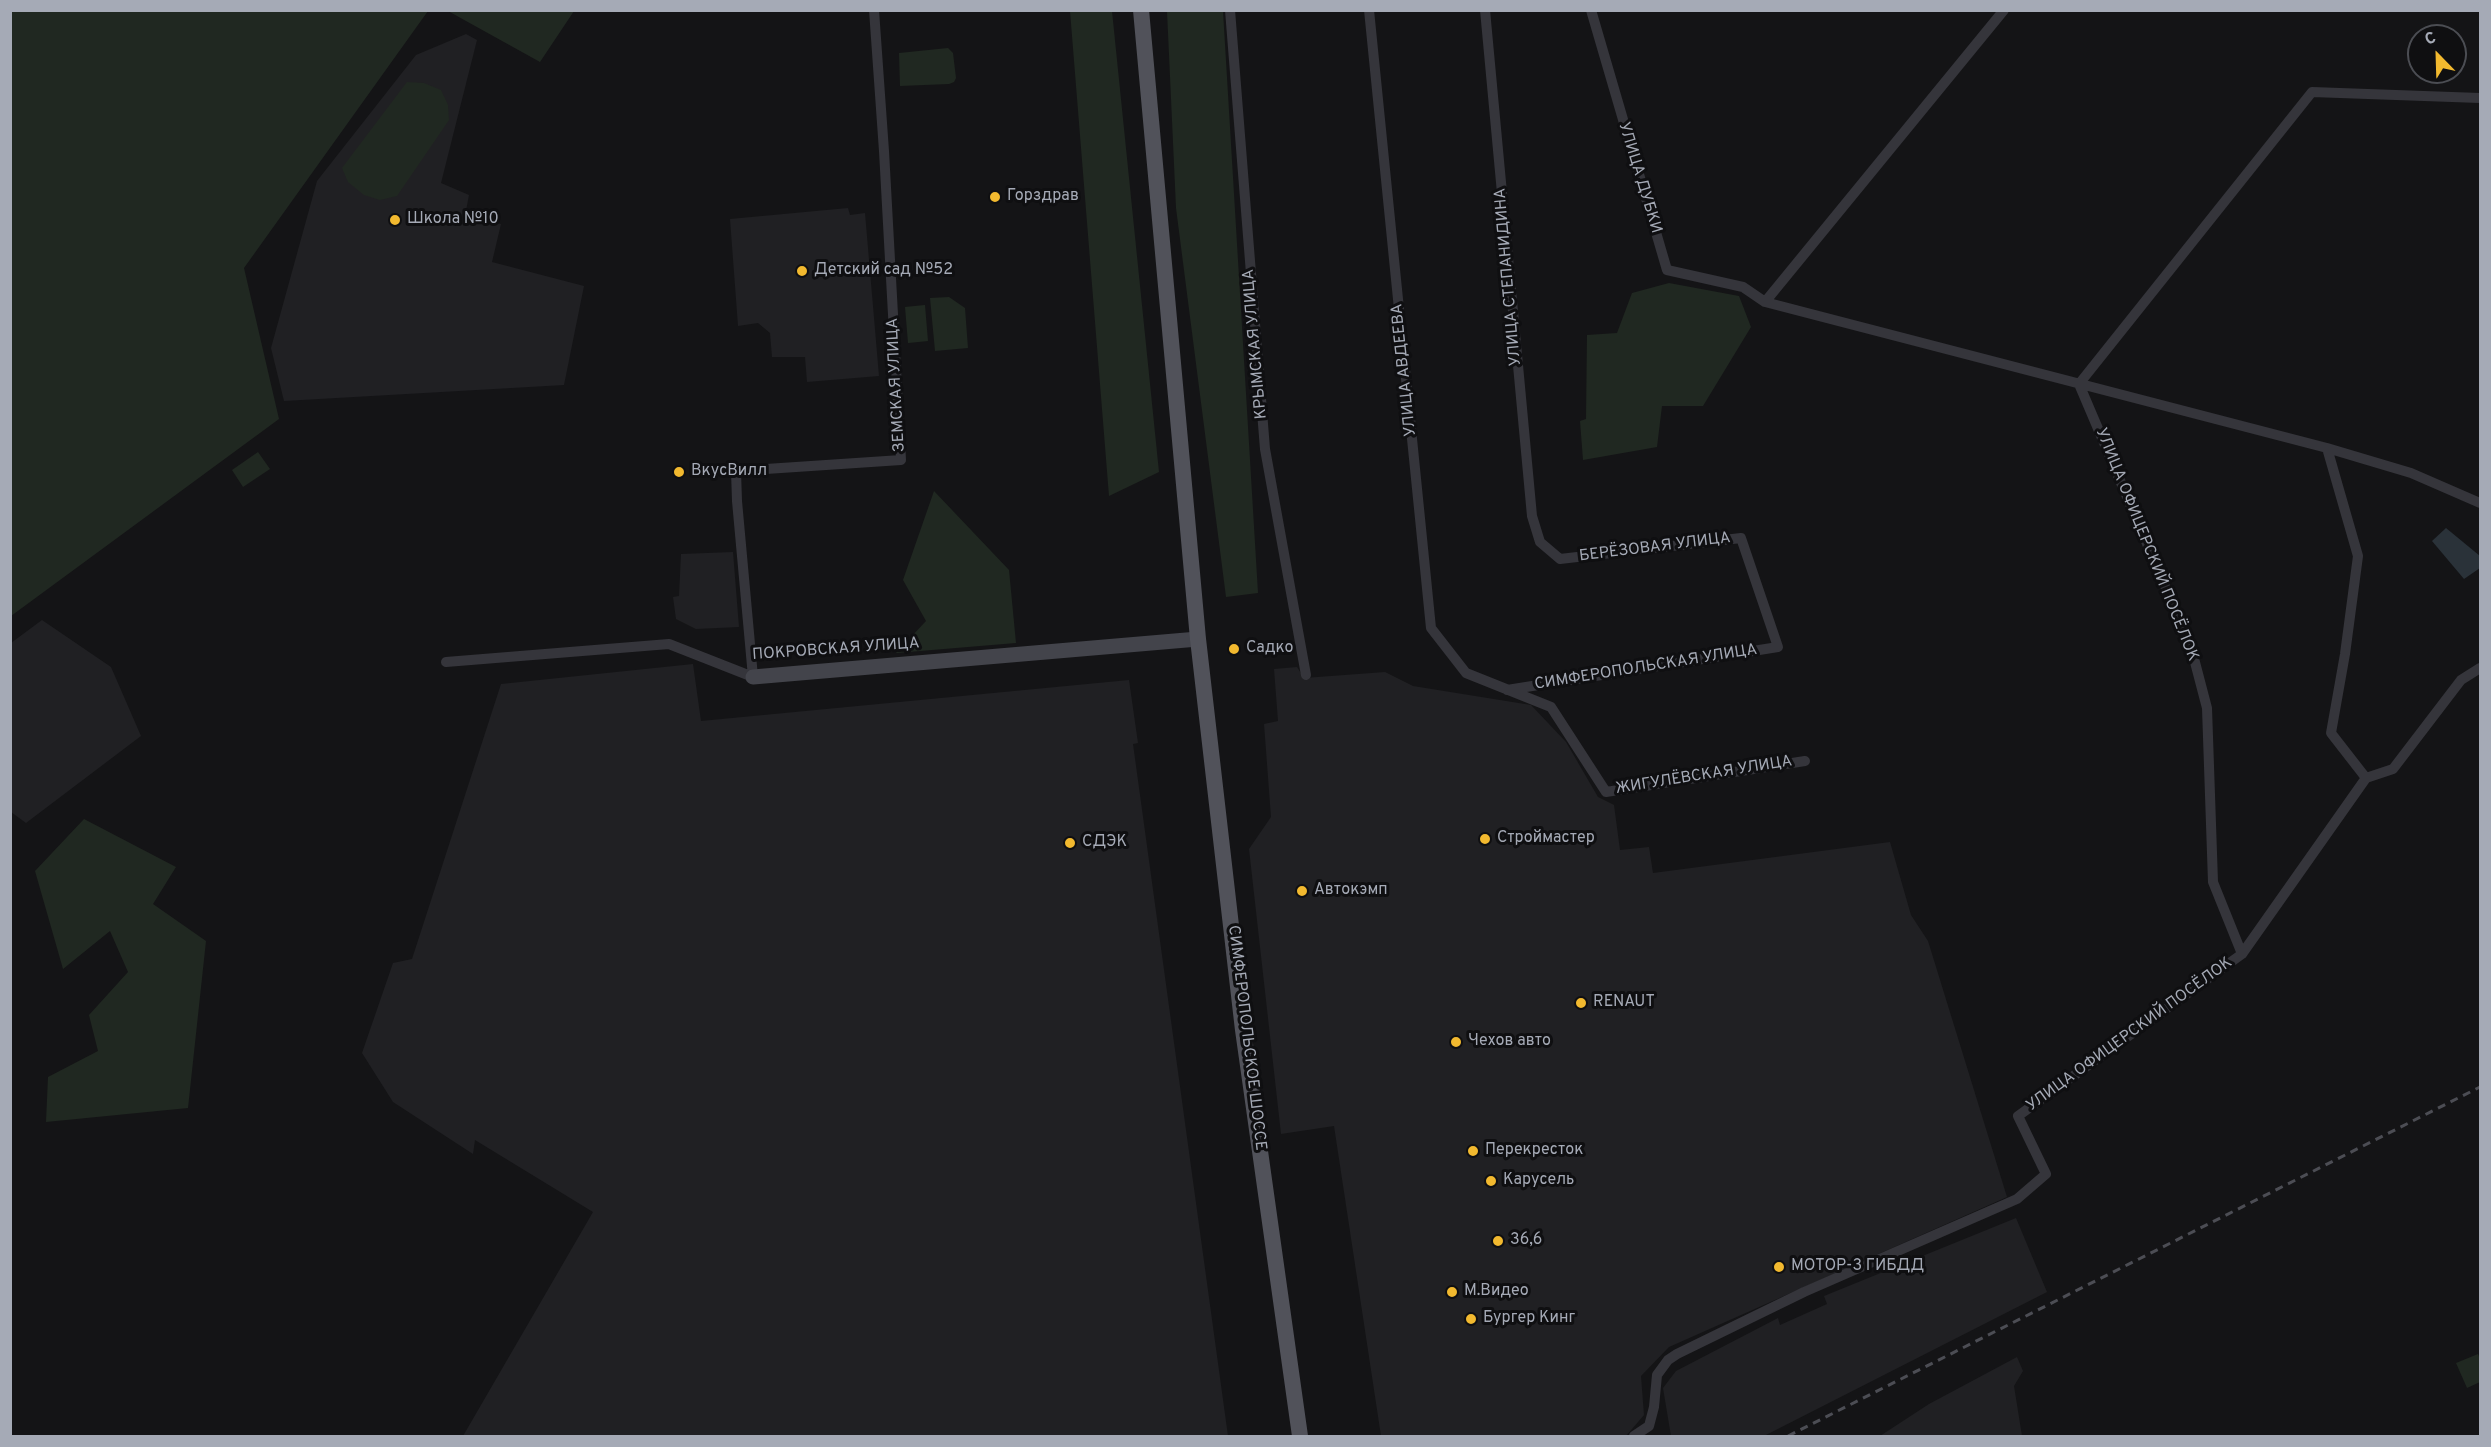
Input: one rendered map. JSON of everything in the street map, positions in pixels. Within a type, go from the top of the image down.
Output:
[{"type":"main road","name":"СИМФЕРОПОЛЬСКОЕ ШОССЕ","points":[[1142,10],[1198,639],[1243,1030],[1300,1437]]},
{"type":"street","name":"ЗЕМСКАЯ УЛИЦА","points":[[753,677],[736,471],[901,460],[874,10]]},
{"type":"street","name":"КРЫМСКАЯ УЛИЦА","points":[[1230,10],[1265,449],[1306,675]]},
{"type":"street","name":"УЛИЦА АВДЕЕВА","points":[[1369,10],[1431,628],[1466,673],[1507,690]]},
{"type":"street","name":"УЛИЦА СТЕПАНИДИНА","points":[[1485,10],[1532,516],[1540,542]]},
{"type":"street","name":"УЛИЦА ДУБКИ","points":[[1591,10],[1667,270],[1743,287],[1765,302]]},
{"type":"street","points":[[2004,10],[1765,302],[2327,448],[2411,473],[2481,503]]},
{"type":"street","points":[[2079,384],[2312,92],[2481,98]]},
{"type":"street","name":"УЛИЦА ОФИЦЕРСКИЙ ПОСЁЛОК","points":[[2079,384],[2191,647],[2208,708],[2213,882],[2242,954]]},
{"type":"street","points":[[2327,448],[2358,556],[2345,654],[2331,734],[2366,778],[2393,769],[2461,680],[2481,668]]},
{"type":"street","name":"СИМФЕРОПОЛЬСКАЯ УЛИЦА","points":[[1507,690],[1778,647],[1741,538]]},
{"type":"street","name":"БЕРЁЗОВАЯ УЛИЦА","points":[[1540,542],[1560,559],[1741,538]]},
{"type":"street","name":"ПОКРОВСКАЯ УЛИЦА","points":[[446,662],[669,644],[753,677],[1198,639]]},
{"type":"street","name":"ЖИГУЛЁВСКАЯ УЛИЦА","points":[[1507,690],[1551,707],[1606,792],[1805,761]]},
{"type":"street","name":"УЛИЦА ОФИЦЕРСКИЙ ПОСЁЛОК","points":[[1634,1437],[1649,1426],[1654,1407],[1657,1375],[1668,1360],[1677,1354],[1804,1292],[2017,1200],[2046,1174],[2018,1116],[2242,954],[2366,778]]},
{"type":"shaded area","points":[[11,10],[428,11],[244,268],[279,419],[11,616]]},
{"type":"shaded area","points":[[448,11],[574,11],[540,62]]},
{"type":"shaded area","points":[[1070,11],[1112,11],[1159,472],[1109,496]]},
{"type":"shaded area","points":[[1167,11],[1223,11],[1258,593],[1226,597],[1176,208]]},
{"type":"shaded area","name":"Школа №10","points":[[466,34],[477,40],[441,183],[469,195],[465,216],[501,224],[492,262],[584,286],[564,385],[284,401],[271,348],[317,181],[416,55]]},
{"type":"shaded area","points":[[948,48],[953,53],[956,78],[954,82],[900,86],[899,53]]},
{"type":"shaded area","points":[[407,82],[424,83],[441,90],[448,105],[449,120],[397,196],[380,200],[364,195],[348,182],[342,168]]},
{"type":"shaded area","name":"Детский сад №52","points":[[848,208],[850,215],[865,213],[879,376],[807,382],[805,357],[772,357],[770,333],[758,323],[738,326],[730,219]]},
{"type":"shaded area","points":[[1669,283],[1739,296],[1751,327],[1703,406],[1662,406],[1657,447],[1583,460],[1580,421],[1586,419],[1587,335],[1617,333],[1632,293]]},
{"type":"shaded area","points":[[949,297],[965,308],[968,348],[935,351],[930,298]]},
{"type":"shaded area","points":[[925,305],[928,341],[908,343],[905,307]]},
{"type":"shaded area","points":[[258,452],[270,469],[243,487],[232,470]]},
{"type":"shaded area","points":[[934,491],[1009,570],[1016,643],[896,653],[926,621],[903,580]]},
{"type":"shaded area","points":[[2446,528],[2480,556],[2480,568],[2464,579],[2432,541]]},
{"type":"shaded area","points":[[733,552],[739,627],[696,629],[676,619],[673,597],[679,596],[681,554]]},
{"type":"shaded area","points":[[42,620],[111,667],[141,736],[26,823],[11,812],[11,643]]},
{"type":"shaded area","points":[[693,664],[701,721],[1129,680],[1138,743],[1133,744],[1228,1436],[463,1436],[593,1212],[475,1140],[473,1154],[393,1102],[362,1053],[393,963],[412,959],[501,684]]},
{"type":"shaded area","points":[[1297,667],[1304,678],[1385,672],[1413,686],[1531,705],[1566,742],[1598,797],[1614,805],[1620,850],[1649,847],[1653,873],[1890,842],[1911,915],[1928,941],[2007,1197],[1669,1347],[1641,1376],[1644,1415],[1626,1436],[1381,1436],[1334,1126],[1281,1134],[1249,849],[1271,817],[1264,724],[1278,721],[1274,669]]},
{"type":"shaded area","points":[[84,819],[176,867],[153,904],[206,941],[188,1108],[46,1122],[48,1077],[98,1051],[89,1015],[128,972],[110,931],[63,969],[35,871]]},
{"type":"shaded area","points":[[2016,1218],[2047,1292],[1764,1436],[1671,1436],[1663,1388],[1676,1371],[1778,1318],[1780,1325],[1827,1304],[1824,1296]]},
{"type":"shaded area","points":[[2478,1354],[2480,1382],[2467,1388],[2456,1363]]},
{"type":"shaded area","points":[[2017,1357],[2023,1371],[2014,1386],[2022,1436],[1880,1436],[1929,1404]]},
{"type":"railway","points":[[1788,1436],[2480,1087]]},
{"type":"place","name":"Горздрав","points":[[995,197]]},
{"type":"place","name":"Школа №10","points":[[395,220]]},
{"type":"place","name":"Детский сад №52","points":[[802,271]]},
{"type":"place","name":"ВкусВилл","points":[[679,472]]},
{"type":"place","name":"Садко","points":[[1234,649]]},
{"type":"place","name":"Строймастер","points":[[1485,839]]},
{"type":"place","name":"СДЭК","points":[[1070,843]]},
{"type":"place","name":"Автокэмп","points":[[1302,891]]},
{"type":"place","name":"RENAUT","points":[[1581,1003]]},
{"type":"place","name":"Чехов авто","points":[[1456,1042]]},
{"type":"place","name":"Перекресток","points":[[1473,1151]]},
{"type":"place","name":"Карусель","points":[[1491,1181]]},
{"type":"place","name":"36,6","points":[[1498,1241]]},
{"type":"place","name":"МОТОР-3 ГИБДД","points":[[1779,1267]]},
{"type":"place","name":"М.Видео","points":[[1452,1292]]},
{"type":"place","name":"Бургер Кинг","points":[[1471,1319]]}]
